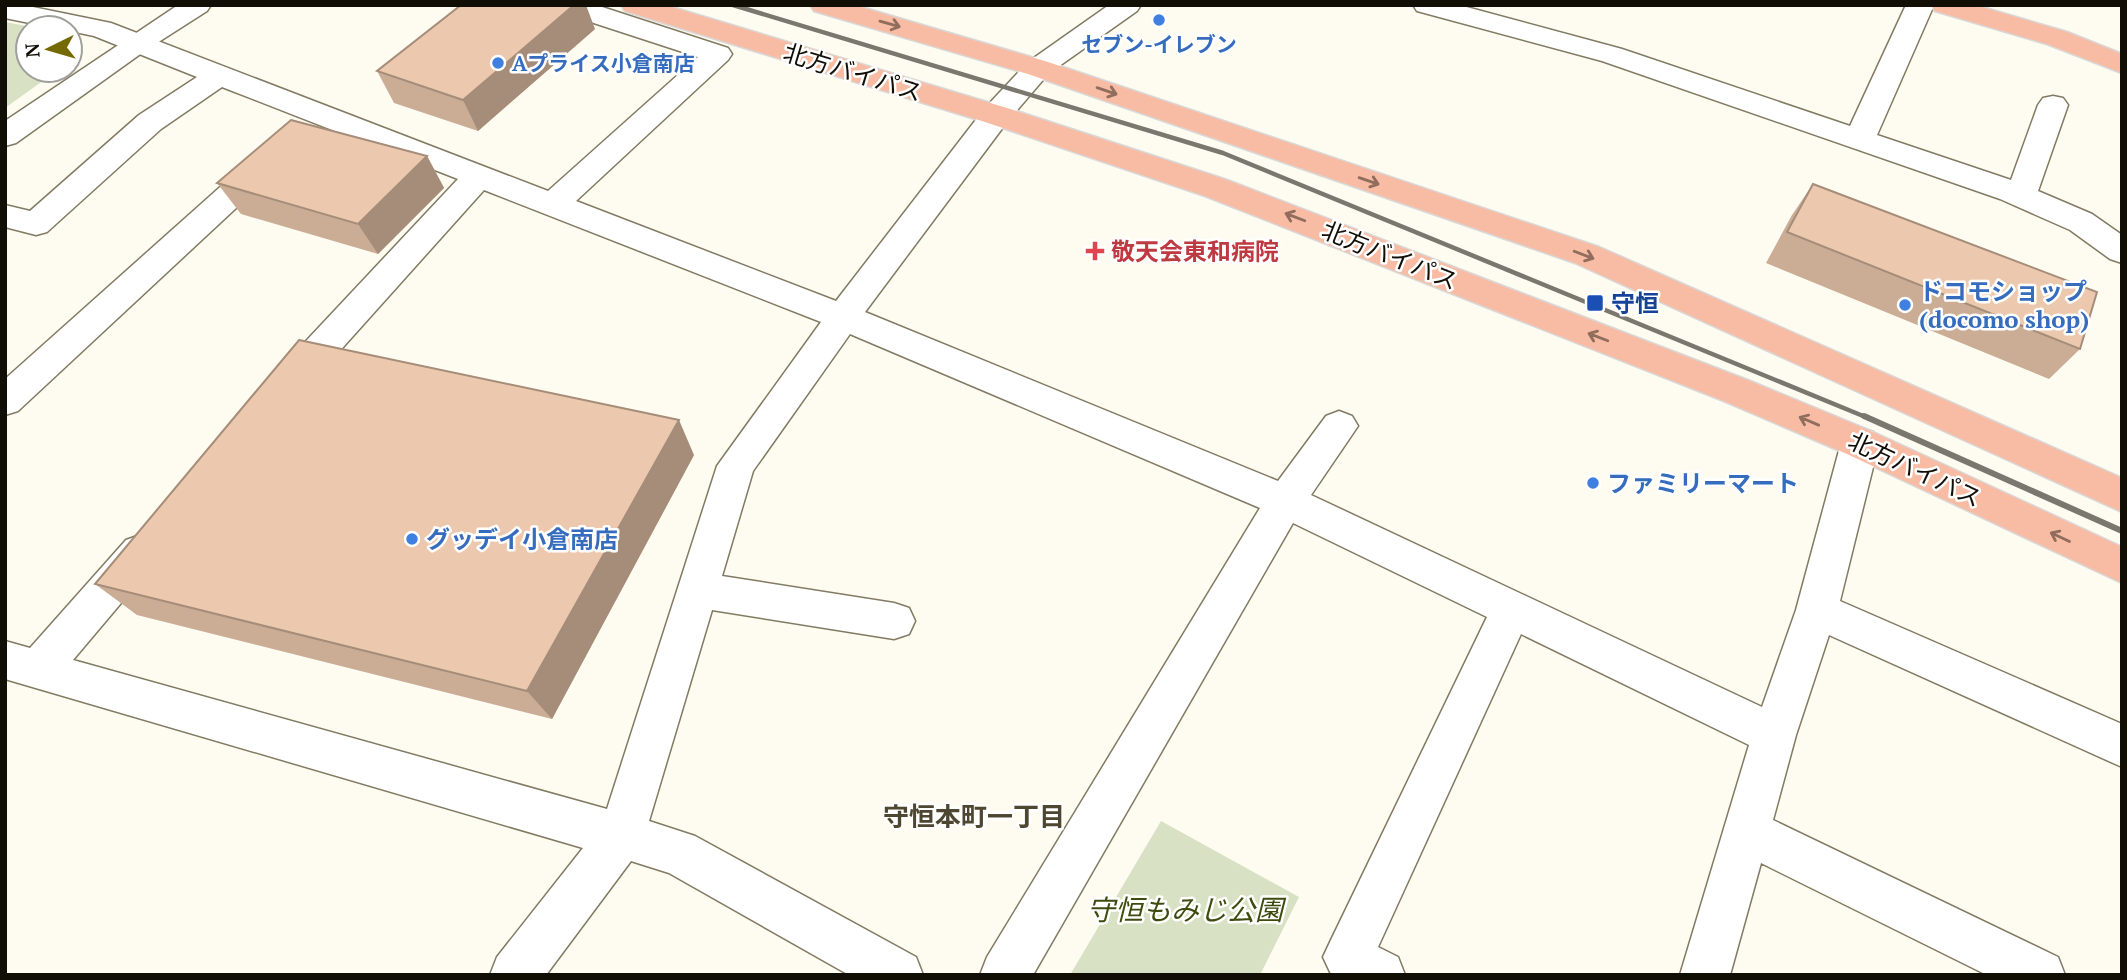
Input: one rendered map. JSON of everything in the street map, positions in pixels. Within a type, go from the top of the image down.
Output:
[{"type":"highway","name":"北方バイパス","points":[[635,5],[996,116],[1216,188],[1300,219],[1737,391],[1860,443],[2122,566]]},
{"type":"highway","points":[[824,5],[1038,68],[1587,255],[2122,496]]},
{"type":"highway","points":[[1945,5],[2057,38],[2122,64]]},
{"type":"street","points":[[5,136],[136,44],[197,5]]},
{"type":"street","points":[[552,205],[718,54],[567,5]]},
{"type":"street","points":[[515,975],[622,835],[736,466],[843,317],[996,116],[1038,68],[1127,5]]},
{"type":"street","points":[[1427,5],[1612,55],[1860,138],[2021,195],[2081,222],[2122,251]]},
{"type":"street","points":[[1860,138],[1920,5]]},
{"type":"street","points":[[5,10],[101,29],[218,76],[302,130],[478,177],[843,317],[1285,502],[1774,735]]},
{"type":"street","points":[[5,216],[36,224],[150,122],[218,76]]},
{"type":"street","points":[[2021,195],[2053,105]]},
{"type":"street","points":[[5,401],[302,130]]},
{"type":"street","points":[[267,407],[478,177]]},
{"type":"street","points":[[1005,975],[1285,502],[1339,426]]},
{"type":"street","points":[[1705,975],[1774,735],[1817,610],[1860,443]]},
{"type":"street","points":[[166,522],[22,664],[678,852],[898,975]]},
{"type":"street","points":[[697,590],[894,621]]},
{"type":"street","points":[[1380,975],[1348,957],[1511,610]]},
{"type":"street","points":[[1817,610],[2122,746]]},
{"type":"street","points":[[1746,831],[2040,975]]},
{"type":"green space","points":[[5,22],[14,24],[14,84],[38,84],[5,108]]},
{"type":"green space","name":"守恒もみじ公園","points":[[1161,821],[1299,897],[1260,975],[1070,975]]},
{"type":"building","points":[[461,5],[574,5],[463,100],[377,71]]},
{"type":"building","points":[[291,120],[427,156],[358,224],[217,183]]},
{"type":"building","points":[[1813,184],[2097,292],[2080,349],[1787,232]]},
{"type":"building","points":[[299,340],[679,420],[527,691],[95,584]]},
{"type":"railway","points":[[733,5],[1223,153],[1868,418]]},
{"type":"railway","points":[[1864,416],[2122,531]]},
{"type":"place","name":"セブン-イレブン","points":[[1159,20]]},
{"type":"place","name":"Aプライス小倉南店","points":[[498,63]]},
{"type":"place","name":"敬天会東和病院","points":[[1095,251]]},
{"type":"place","name":"守恒","points":[[1595,303]]},
{"type":"place","name":"ドコモショップ (docomo shop)","points":[[1905,305]]},
{"type":"place","name":"ファミリーマート","points":[[1593,483]]},
{"type":"place","name":"グッデイ小倉南店","points":[[412,539]]},
{"type":"district","name":"守恒本町一丁目","points":[[974,816]]}]
